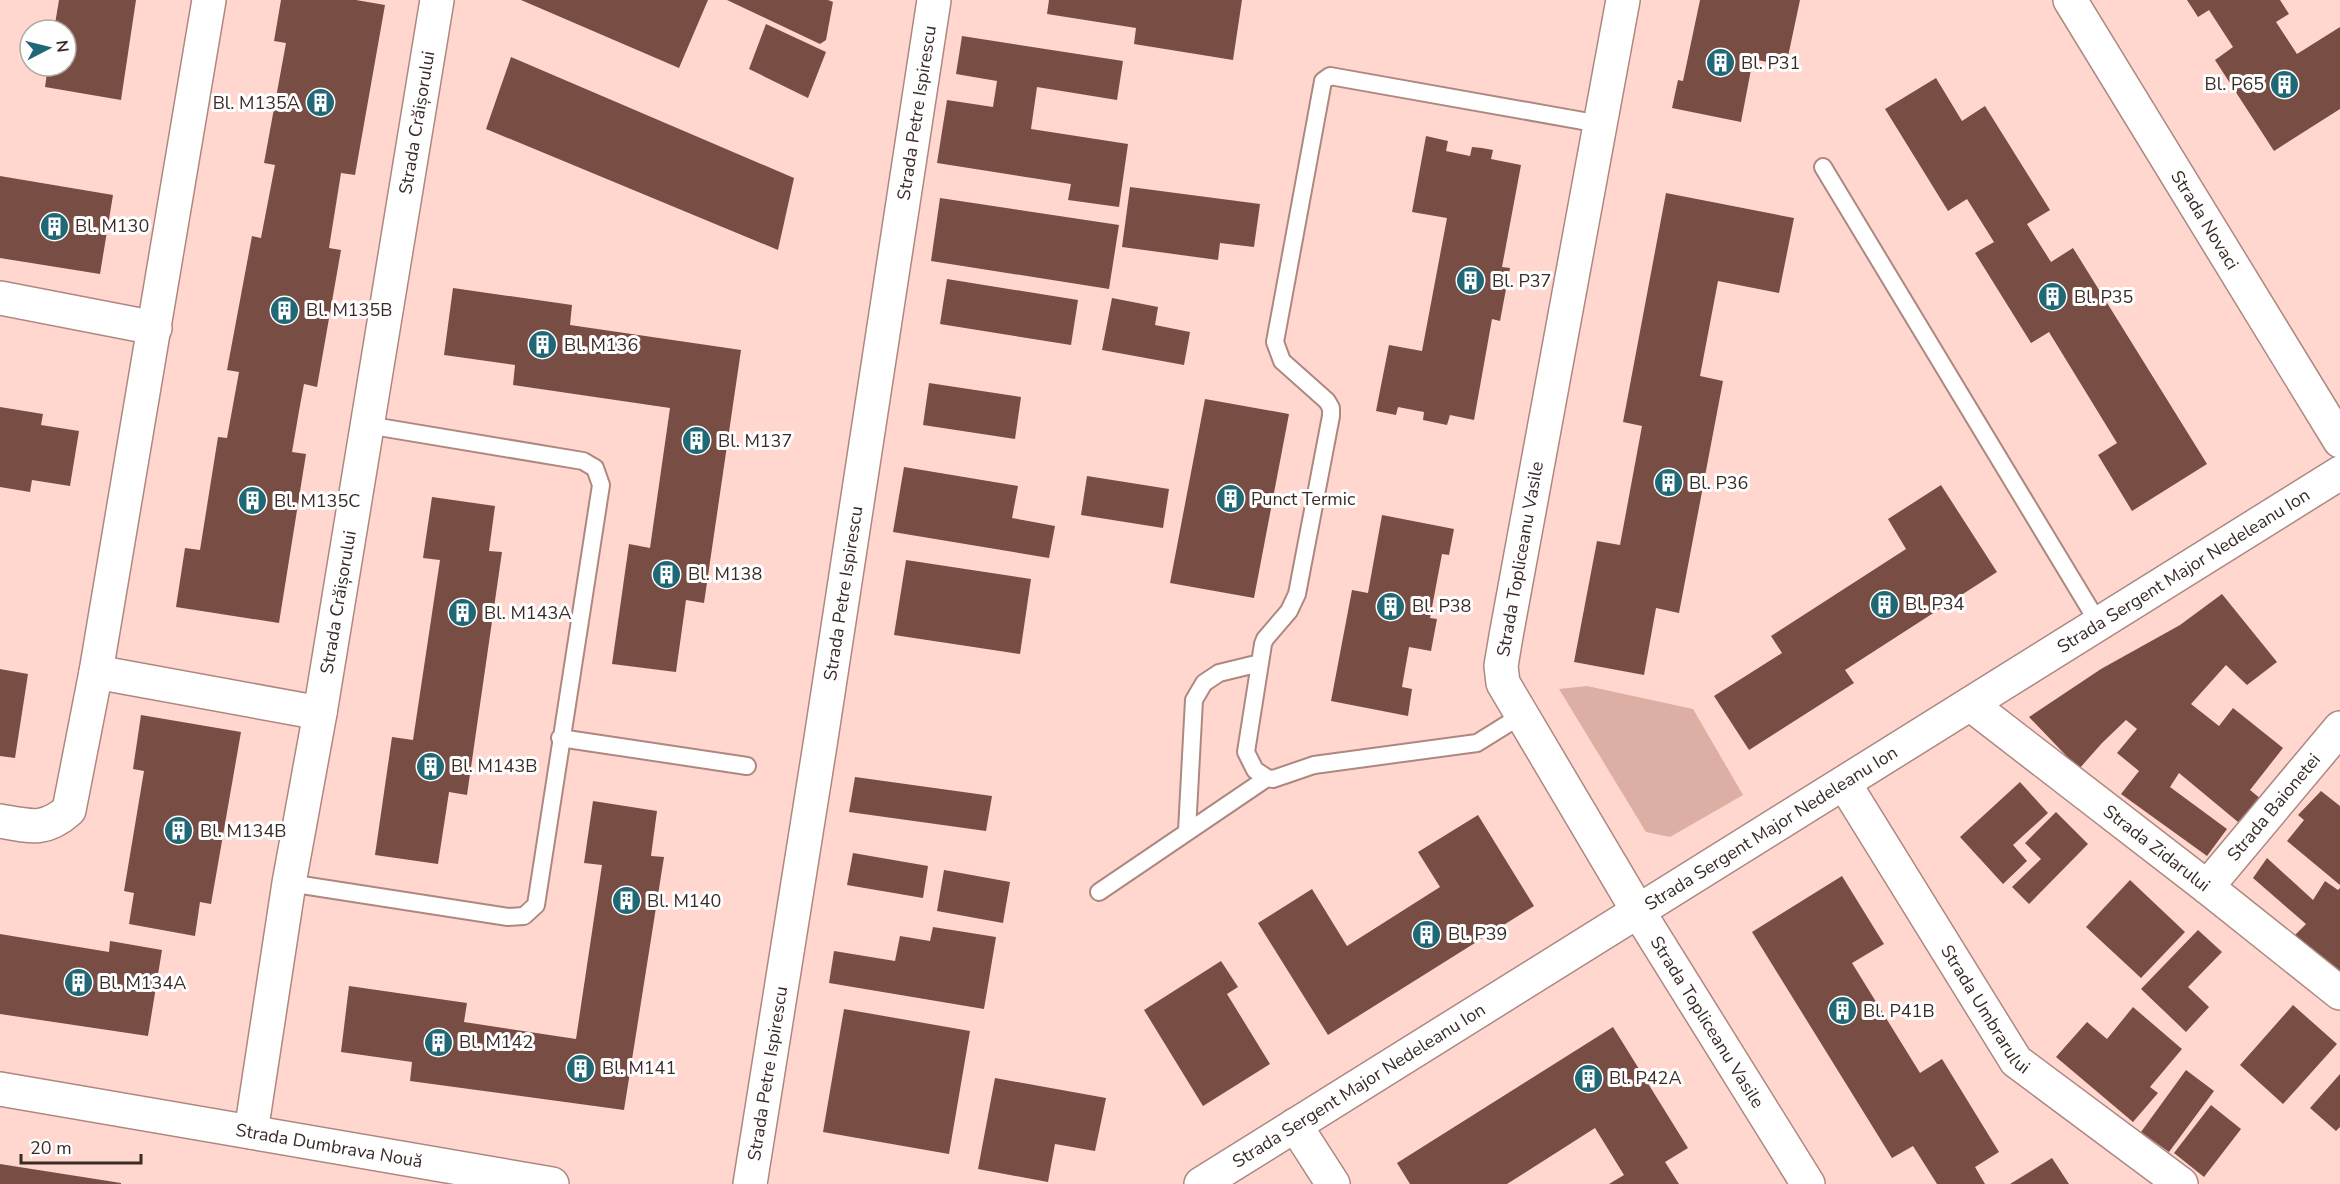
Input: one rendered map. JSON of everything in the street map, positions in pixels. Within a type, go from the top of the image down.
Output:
[{"type":"street","points":[[0,821],[36,827],[57,822],[69,810],[96,672],[209,0]]},
{"type":"street","name":"Strada Crăișorului","points":[[251,1132],[289,883],[320,713],[437,0]]},
{"type":"street","name":"Strada Petre Ispirescu","points":[[750,1184],[934,0]]},
{"type":"street","name":"Strada Topliceanu Vasile","points":[[1623,0],[1501,666],[1503,683],[1638,911],[1808,1184]]},
{"type":"street","points":[[2045,0],[2093,37]]},
{"type":"street","name":"Strada Novaci","points":[[2070,0],[2340,441]]},
{"type":"street","points":[[0,298],[155,328]]},
{"type":"street","name":"Strada Sergent Major Nedeleanu Ion","points":[[1201,1184],[2340,473]]},
{"type":"street","points":[[96,672],[320,713]]},
{"type":"street","name":"Strada Zidarului","points":[[1970,704],[2340,993]]},
{"type":"street","name":"Strada Baionetei","points":[[2207,887],[2340,728]]},
{"type":"street","name":"Strada Umbrarului","points":[[1844,783],[2016,1061],[2181,1184]]},
{"type":"street","name":"Strada Dumbrava Nouă","points":[[0,1089],[251,1132],[435,1174],[552,1184]]},
{"type":"street","points":[[1295,1125],[1333,1184]]},
{"type":"lane","points":[[1267,778],[1255,770],[1246,752],[1260,663],[1265,639],[1289,611],[1298,594],[1331,408],[1327,401],[1282,361],[1275,342],[1323,81],[1330,76],[1338,76],[1600,124]]},
{"type":"lane","points":[[1823,167],[2099,624]]},
{"type":"lane","points":[[289,883],[508,917],[524,916],[536,905],[601,485],[595,468],[583,461],[367,425]]},
{"type":"lane","points":[[1187,831],[1194,700],[1204,683],[1220,673],[1260,663]]},
{"type":"lane","points":[[1099,892],[1267,778],[1281,777],[1314,765],[1477,743],[1522,715]]},
{"type":"lane","points":[[561,738],[747,766]]},
{"type":"shaded area","points":[[1587,686],[1693,709],[1743,795],[1670,837],[1646,832],[1559,689]]},
{"type":"building","points":[[59,0],[136,0],[121,100],[45,87],[46,78],[78,78],[78,18],[56,18]]},
{"type":"building","points":[[281,0],[356,0],[385,5],[355,175],[341,173],[329,248],[341,250],[317,387],[304,384],[299,411],[292,452],[306,454],[279,623],[176,607],[185,548],[200,550],[218,437],[227,438],[239,372],[227,370],[252,236],[261,238],[275,165],[264,163],[286,43],[274,41]]},
{"type":"building","points":[[521,0],[708,0],[679,68]]},
{"type":"building","points":[[727,0],[828,0],[833,2],[826,40],[820,44]]},
{"type":"building","points":[[1049,0],[1242,0],[1233,60],[1134,44],[1136,28],[1047,14]]},
{"type":"building","name":"Bl. P31","points":[[1700,0],[1800,0],[1786,66],[1753,59],[1741,122],[1672,108],[1678,80],[1683,81]]},
{"type":"building","name":"Bl. P65","points":[[2187,0],[2280,0],[2289,14],[2276,22],[2297,54],[2340,27],[2340,109],[2274,151],[2215,60],[2233,47],[2209,10],[2198,17]]},
{"type":"building","points":[[766,24],[826,52],[808,98],[749,69]]},
{"type":"building","points":[[962,36],[1123,61],[1117,100],[1037,87],[1031,129],[1128,144],[1119,207],[1068,200],[1071,184],[937,163],[947,100],[993,107],[997,81],[956,74]]},
{"type":"building","points":[[511,57],[794,178],[778,250],[486,129]]},
{"type":"building","name":"Bl. P35","points":[[1936,78],[1962,121],[1985,106],[2050,210],[2027,224],[2051,262],[2073,248],[2207,464],[2132,511],[2098,455],[2117,443],[2049,332],[2031,343],[1975,253],[1994,242],[1967,199],[1948,211],[1885,109]]},
{"type":"building","name":"Bl. P37","points":[[1426,136],[1448,141],[1446,151],[1470,156],[1472,147],[1493,150],[1491,159],[1521,165],[1502,267],[1510,268],[1500,321],[1492,319],[1474,420],[1450,415],[1447,425],[1423,420],[1424,412],[1398,407],[1396,415],[1376,411],[1389,345],[1422,351],[1447,218],[1412,212]]},
{"type":"building","name":"Bl. M130","points":[[0,176],[113,195],[100,274],[0,258]]},
{"type":"building","points":[[1130,187],[1260,204],[1254,247],[1220,243],[1218,260],[1122,247]]},
{"type":"building","name":"Bl. P36","points":[[1666,193],[1794,218],[1779,293],[1718,281],[1700,376],[1723,381],[1679,613],[1656,608],[1644,675],[1574,662],[1597,541],[1620,545],[1642,426],[1623,422]]},
{"type":"building","points":[[940,198],[1119,225],[1109,289],[931,261]]},
{"type":"building","points":[[947,279],[1078,300],[1071,345],[940,324]]},
{"type":"building","points":[[453,288],[572,305],[570,325],[741,350],[704,603],[686,600],[676,672],[612,664],[629,544],[650,548],[670,408],[513,385],[515,365],[444,355]]},
{"type":"building","points":[[1112,298],[1158,307],[1155,325],[1190,332],[1184,365],[1102,350]]},
{"type":"building","points":[[929,383],[1021,397],[1015,439],[923,425]]},
{"type":"building","name":"Punct Termic","points":[[1205,399],[1289,414],[1254,598],[1170,583]]},
{"type":"building","points":[[0,407],[43,414],[41,425],[79,431],[70,486],[32,480],[30,492],[0,487]]},
{"type":"building","points":[[904,467],[1018,486],[1012,518],[1055,526],[1049,558],[893,532]]},
{"type":"building","points":[[1087,476],[1169,489],[1163,528],[1081,515]]},
{"type":"building","name":"Bl. P34","points":[[1941,485],[1997,572],[1845,670],[1854,683],[1749,750],[1714,696],[1782,653],[1771,636],[1906,549],[1888,519]]},
{"type":"building","points":[[432,497],[495,506],[489,551],[502,552],[467,795],[449,792],[438,864],[375,855],[392,737],[413,740],[440,560],[423,558]]},
{"type":"building","name":"Bl. P38","points":[[1382,515],[1454,529],[1449,555],[1442,554],[1430,618],[1437,619],[1431,651],[1409,647],[1402,687],[1412,689],[1408,716],[1331,701],[1352,590],[1368,593]]},
{"type":"building","points":[[906,560],[1031,579],[1020,654],[894,635]]},
{"type":"building","points":[[2222,594],[2277,662],[2247,685],[2226,665],[2191,704],[2219,726],[2233,708],[2283,748],[2250,790],[2261,799],[2238,822],[2179,773],[2170,787],[2227,829],[2207,856],[2121,794],[2139,771],[2117,753],[2137,729],[2126,720],[2079,769],[2029,717],[2101,669],[2180,625]]},
{"type":"building","points":[[0,669],[28,674],[15,758],[0,756]]},
{"type":"building","name":"Bl. M134B","points":[[141,715],[241,732],[211,904],[200,902],[195,936],[129,924],[134,893],[124,891],[144,771],[133,769]]},
{"type":"building","points":[[855,777],[992,796],[986,831],[849,812]]},
{"type":"building","points":[[2020,782],[2048,813],[2013,845],[2027,861],[2003,884],[1960,837]]},
{"type":"building","points":[[2321,791],[2340,806],[2340,885],[2287,841],[2304,820],[2298,815]]},
{"type":"building","points":[[593,801],[657,811],[651,856],[664,857],[624,1110],[410,1081],[412,1062],[341,1052],[349,986],[467,1003],[464,1022],[576,1039],[602,865],[584,863]]},
{"type":"building","points":[[2056,812],[2088,844],[2029,904],[2012,887],[2041,859],[2025,843]]},
{"type":"building","name":"Bl. P39","points":[[1478,815],[1534,906],[1328,1035],[1258,923],[1312,889],[1347,946],[1440,887],[1418,852]]},
{"type":"building","points":[[853,853],[928,866],[923,898],[847,885]]},
{"type":"building","points":[[2267,858],[2313,900],[2325,881],[2338,890],[2340,888],[2340,975],[2294,936],[2306,924],[2253,878]]},
{"type":"building","points":[[944,870],[1010,882],[1003,923],[937,911]]},
{"type":"building","name":"Bl. P41B","points":[[1842,876],[1884,944],[1852,963],[1920,1073],[1942,1059],[1999,1152],[1975,1167],[1985,1184],[1937,1184],[1913,1146],[1892,1158],[1752,932]]},
{"type":"building","points":[[2130,880],[2185,932],[2141,978],[2086,927]]},
{"type":"building","points":[[933,927],[996,937],[984,1009],[829,983],[834,951],[895,961],[900,936],[930,941]]},
{"type":"building","points":[[2198,930],[2222,952],[2188,987],[2209,1007],[2186,1032],[2141,989]]},
{"type":"building","name":"Bl. M134A","points":[[0,934],[109,952],[110,941],[162,950],[148,1036],[0,1014]]},
{"type":"building","points":[[1221,961],[1238,987],[1227,994],[1270,1064],[1203,1106],[1144,1010]]},
{"type":"building","points":[[2293,1005],[2337,1044],[2283,1104],[2240,1065]]},
{"type":"building","points":[[2133,1007],[2182,1049],[2150,1087],[2158,1093],[2133,1122],[2056,1057],[2087,1022],[2107,1039]]},
{"type":"building","points":[[844,1009],[970,1031],[949,1154],[823,1132]]},
{"type":"building","name":"Bl. P42A","points":[[1613,1027],[1688,1148],[1665,1162],[1679,1184],[1609,1184],[1624,1175],[1595,1128],[1507,1184],[1410,1184],[1397,1163]]},
{"type":"building","points":[[2186,1070],[2214,1091],[2169,1152],[2141,1132]]},
{"type":"building","points":[[2340,1074],[2340,1127],[2336,1131],[2310,1108]]},
{"type":"building","points":[[995,1078],[1106,1098],[1095,1151],[1055,1144],[1048,1182],[978,1169]]},
{"type":"building","points":[[2211,1105],[2241,1129],[2204,1177],[2174,1153]]},
{"type":"building","points":[[2052,1158],[2069,1184],[2010,1184]]},
{"type":"building","points":[[0,1164],[121,1183],[121,1184],[0,1184]]},
{"type":"place","name":"Bl. P31","points":[[1720,63]]},
{"type":"place","name":"Bl. P65","points":[[2285,84]]},
{"type":"place","name":"Bl. M135A","points":[[321,103]]},
{"type":"place","name":"Bl. M130","points":[[54,226]]},
{"type":"place","name":"Bl. P37","points":[[1471,281]]},
{"type":"place","name":"Bl. P35","points":[[2053,297]]},
{"type":"place","name":"Bl. M135B","points":[[285,310]]},
{"type":"place","name":"Bl. M136","points":[[543,345]]},
{"type":"place","name":"Bl. M137","points":[[697,441]]},
{"type":"place","name":"Bl. P36","points":[[1668,483]]},
{"type":"place","name":"Punct Termic","points":[[1230,499]]},
{"type":"place","name":"Bl. M135C","points":[[253,501]]},
{"type":"place","name":"Bl. M138","points":[[667,574]]},
{"type":"place","name":"Bl. P34","points":[[1884,604]]},
{"type":"place","name":"Bl. P38","points":[[1391,606]]},
{"type":"place","name":"Bl. M143A","points":[[463,613]]},
{"type":"place","name":"Bl. M143B","points":[[430,766]]},
{"type":"place","name":"Bl. M134B","points":[[179,831]]},
{"type":"place","name":"Bl. M140","points":[[626,901]]},
{"type":"place","name":"Bl. P39","points":[[1427,934]]},
{"type":"place","name":"Bl. M134A","points":[[78,983]]},
{"type":"place","name":"Bl. P41B","points":[[1842,1011]]},
{"type":"place","name":"Bl. M142","points":[[438,1042]]},
{"type":"place","name":"Bl. M141","points":[[581,1068]]},
{"type":"place","name":"Bl. P42A","points":[[1588,1078]]}]
